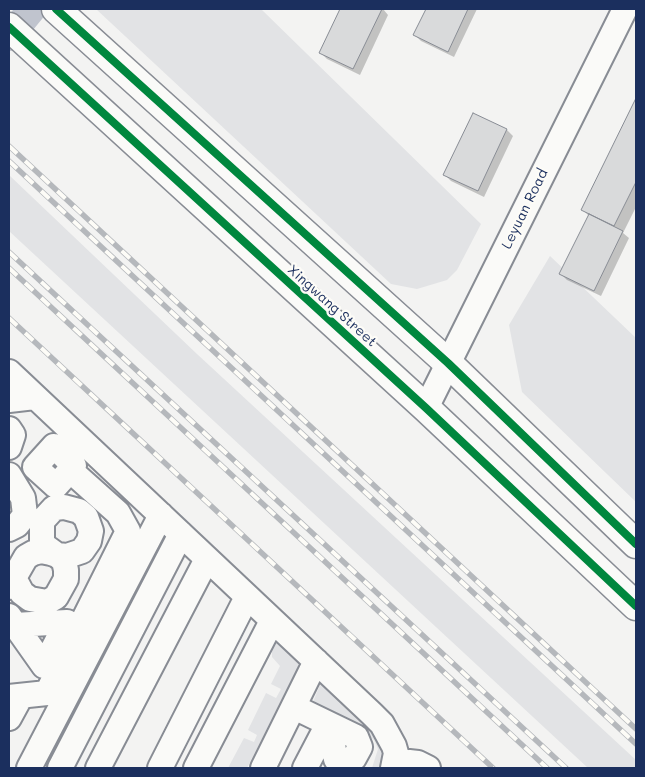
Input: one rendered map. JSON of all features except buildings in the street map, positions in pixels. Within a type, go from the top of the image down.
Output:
[{"type":"main road","points":[[56,9],[448,363],[636,544]]},
{"type":"main road","name":"Xingwang Street","points":[[9,27],[426,408],[636,606]]},
{"type":"street","name":"Leyuan Road","points":[[426,408],[625,9]]},
{"type":"street","points":[[9,372],[382,724],[396,753],[395,768],[409,762],[418,763],[428,768]]},
{"type":"street","points":[[9,400],[36,397]]},
{"type":"street","points":[[9,429],[13,435],[9,447]]},
{"type":"street","points":[[9,718],[15,696],[47,693],[126,536],[127,527],[118,513],[71,470]]},
{"type":"street","points":[[9,475],[23,498],[25,515],[17,525],[9,529]]},
{"type":"street","points":[[57,555],[46,547],[40,535],[42,521],[54,508],[64,506],[79,511],[86,517],[91,531],[89,541],[82,550],[67,556],[57,555],[41,551],[26,557],[11,583],[30,599],[47,602],[56,597],[66,579],[64,560],[57,555]]},
{"type":"street","points":[[29,768],[161,515]]},
{"type":"street","points":[[91,531],[127,527]]},
{"type":"street","points":[[60,768],[184,537]]},
{"type":"street","points":[[70,768],[184,537]]},
{"type":"street","points":[[98,768],[207,559]]},
{"type":"street","points":[[160,768],[251,601]]},
{"type":"street","points":[[171,768],[251,601]]},
{"type":"street","points":[[196,768],[272,620]]},
{"type":"street","points":[[263,768],[316,661]]},
{"type":"street","points":[[294,707],[332,749],[305,768]]},
{"type":"shaded area","points":[[96,9],[261,9],[481,224],[457,270],[447,280],[417,289],[391,284]]},
{"type":"shaded area","points":[[9,175],[197,354],[636,760],[636,768],[588,768],[9,231]]},
{"type":"shaded area","points":[[550,256],[636,338],[636,502],[522,392],[509,325]]},
{"type":"shaded area","points":[[278,640],[300,659],[296,673],[247,768],[228,768],[244,738],[254,742],[257,735],[248,730],[266,693],[276,698],[281,689],[271,684],[280,666],[272,657],[272,648]]},
{"type":"shaded area","points":[[321,682],[368,721],[387,750],[383,768],[372,768],[378,749],[374,740],[313,702]]},
{"type":"waterway","points":[[9,37],[32,9]]},
{"type":"railway","points":[[9,146],[636,729]]},
{"type":"railway","points":[[9,161],[636,744]]},
{"type":"railway","points":[[9,252],[566,768]]},
{"type":"railway","points":[[9,268],[547,768]]},
{"type":"railway","points":[[9,318],[493,768]]},
{"type":"cycle path","points":[[56,9],[448,363],[636,544]]},
{"type":"cycle path","points":[[9,27],[426,408],[636,606]]}]
